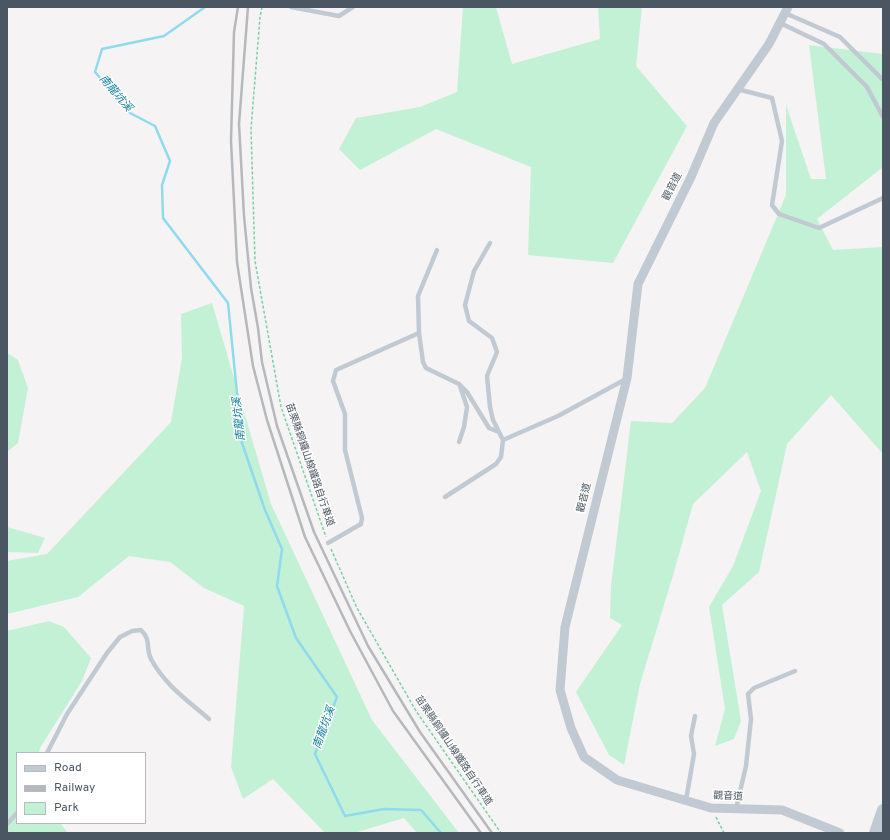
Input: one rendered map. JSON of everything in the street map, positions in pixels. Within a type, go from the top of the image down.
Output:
[{"type":"street","name":"觀音道","points":[[786,10],[769,44],[714,122],[691,177],[638,284],[627,378],[565,627],[560,690],[571,728],[584,757],[617,780],[711,808],[782,810],[840,833]]},
{"type":"street","points":[[875,833],[883,810]]},
{"type":"lane","points":[[291,7],[339,16],[353,7]]},
{"type":"lane","points":[[786,10],[840,37],[883,80]]},
{"type":"lane","points":[[780,23],[824,44],[867,87],[883,117]]},
{"type":"lane","points":[[737,89],[772,98],[782,141],[772,205],[779,214],[819,228],[883,198]]},
{"type":"lane","points":[[445,497],[496,464],[501,457],[503,440],[493,420],[490,407],[487,376],[497,352],[492,338],[469,322],[465,304],[474,271],[490,243]]},
{"type":"lane","points":[[437,250],[418,296],[419,333],[423,362],[426,368],[459,384],[467,392],[489,428],[499,432]]},
{"type":"lane","points":[[328,543],[361,524],[362,518],[345,450],[345,414],[333,381],[336,370],[419,333]]},
{"type":"lane","points":[[503,440],[558,416],[627,378]]},
{"type":"lane","points":[[459,384],[467,407],[464,427],[459,442]]},
{"type":"lane","points":[[48,752],[67,714],[107,653],[120,637],[132,631],[141,630],[147,636],[150,658],[170,686],[209,719]]},
{"type":"lane","points":[[736,809],[746,766],[751,719],[748,694],[754,688],[795,672]]},
{"type":"lane","points":[[686,800],[694,754],[691,736],[694,716]]},
{"type":"lane","points":[[7,824],[16,814]]},
{"type":"path","name":"苗栗縣銅鑼山線鐵路自行車道","points":[[262,7],[251,129],[255,261],[281,407],[328,543],[357,608],[416,711],[501,833]]},
{"type":"path","points":[[711,808],[724,833]]},
{"type":"green space","points":[[463,7],[496,7],[512,64],[600,39],[598,7],[642,7],[636,66],[687,126],[613,263],[528,255],[531,167],[436,129],[360,170],[339,149],[356,118],[420,107],[457,92]]},
{"type":"green space","points":[[809,45],[883,54],[883,167],[817,219],[833,250],[883,247],[883,454],[831,395],[787,444],[759,572],[722,605],[741,721],[734,739],[715,746],[725,709],[709,607],[733,566],[761,491],[747,452],[693,504],[640,684],[624,765],[609,755],[576,692],[622,625],[610,618],[611,586],[631,421],[672,423],[705,388],[786,195],[786,105],[811,179],[826,179]]},
{"type":"green space","points":[[212,303],[271,504],[372,720],[459,833],[417,833],[404,818],[354,833],[325,833],[273,779],[243,799],[231,767],[244,606],[204,588],[170,562],[129,556],[78,597],[7,614],[7,561],[47,554],[171,422],[182,358],[181,314]]},
{"type":"green space","points":[[7,353],[18,360],[28,388],[18,443],[7,452]]},
{"type":"green space","points":[[7,527],[45,538],[38,553],[7,552]]},
{"type":"green space","points":[[49,621],[64,627],[91,658],[82,681],[40,748],[39,752],[16,752],[16,824],[61,824],[68,833],[7,833],[7,631]]},
{"type":"waterway","name":"南龍坑溪","points":[[205,7],[164,36],[102,49],[95,72],[130,113],[155,126],[170,161],[162,185],[163,218],[228,303],[242,443],[265,510],[282,549],[277,586],[296,638],[337,697],[315,754],[345,816],[384,809],[421,810],[441,833]]},
{"type":"railway","points":[[238,7],[234,32],[231,141],[237,262],[253,366],[267,420],[305,537],[350,631],[393,711],[481,833]]},
{"type":"railway","points":[[248,7],[239,124],[244,216],[251,288],[262,362],[277,426],[314,532],[368,646],[420,732],[492,833]]}]
